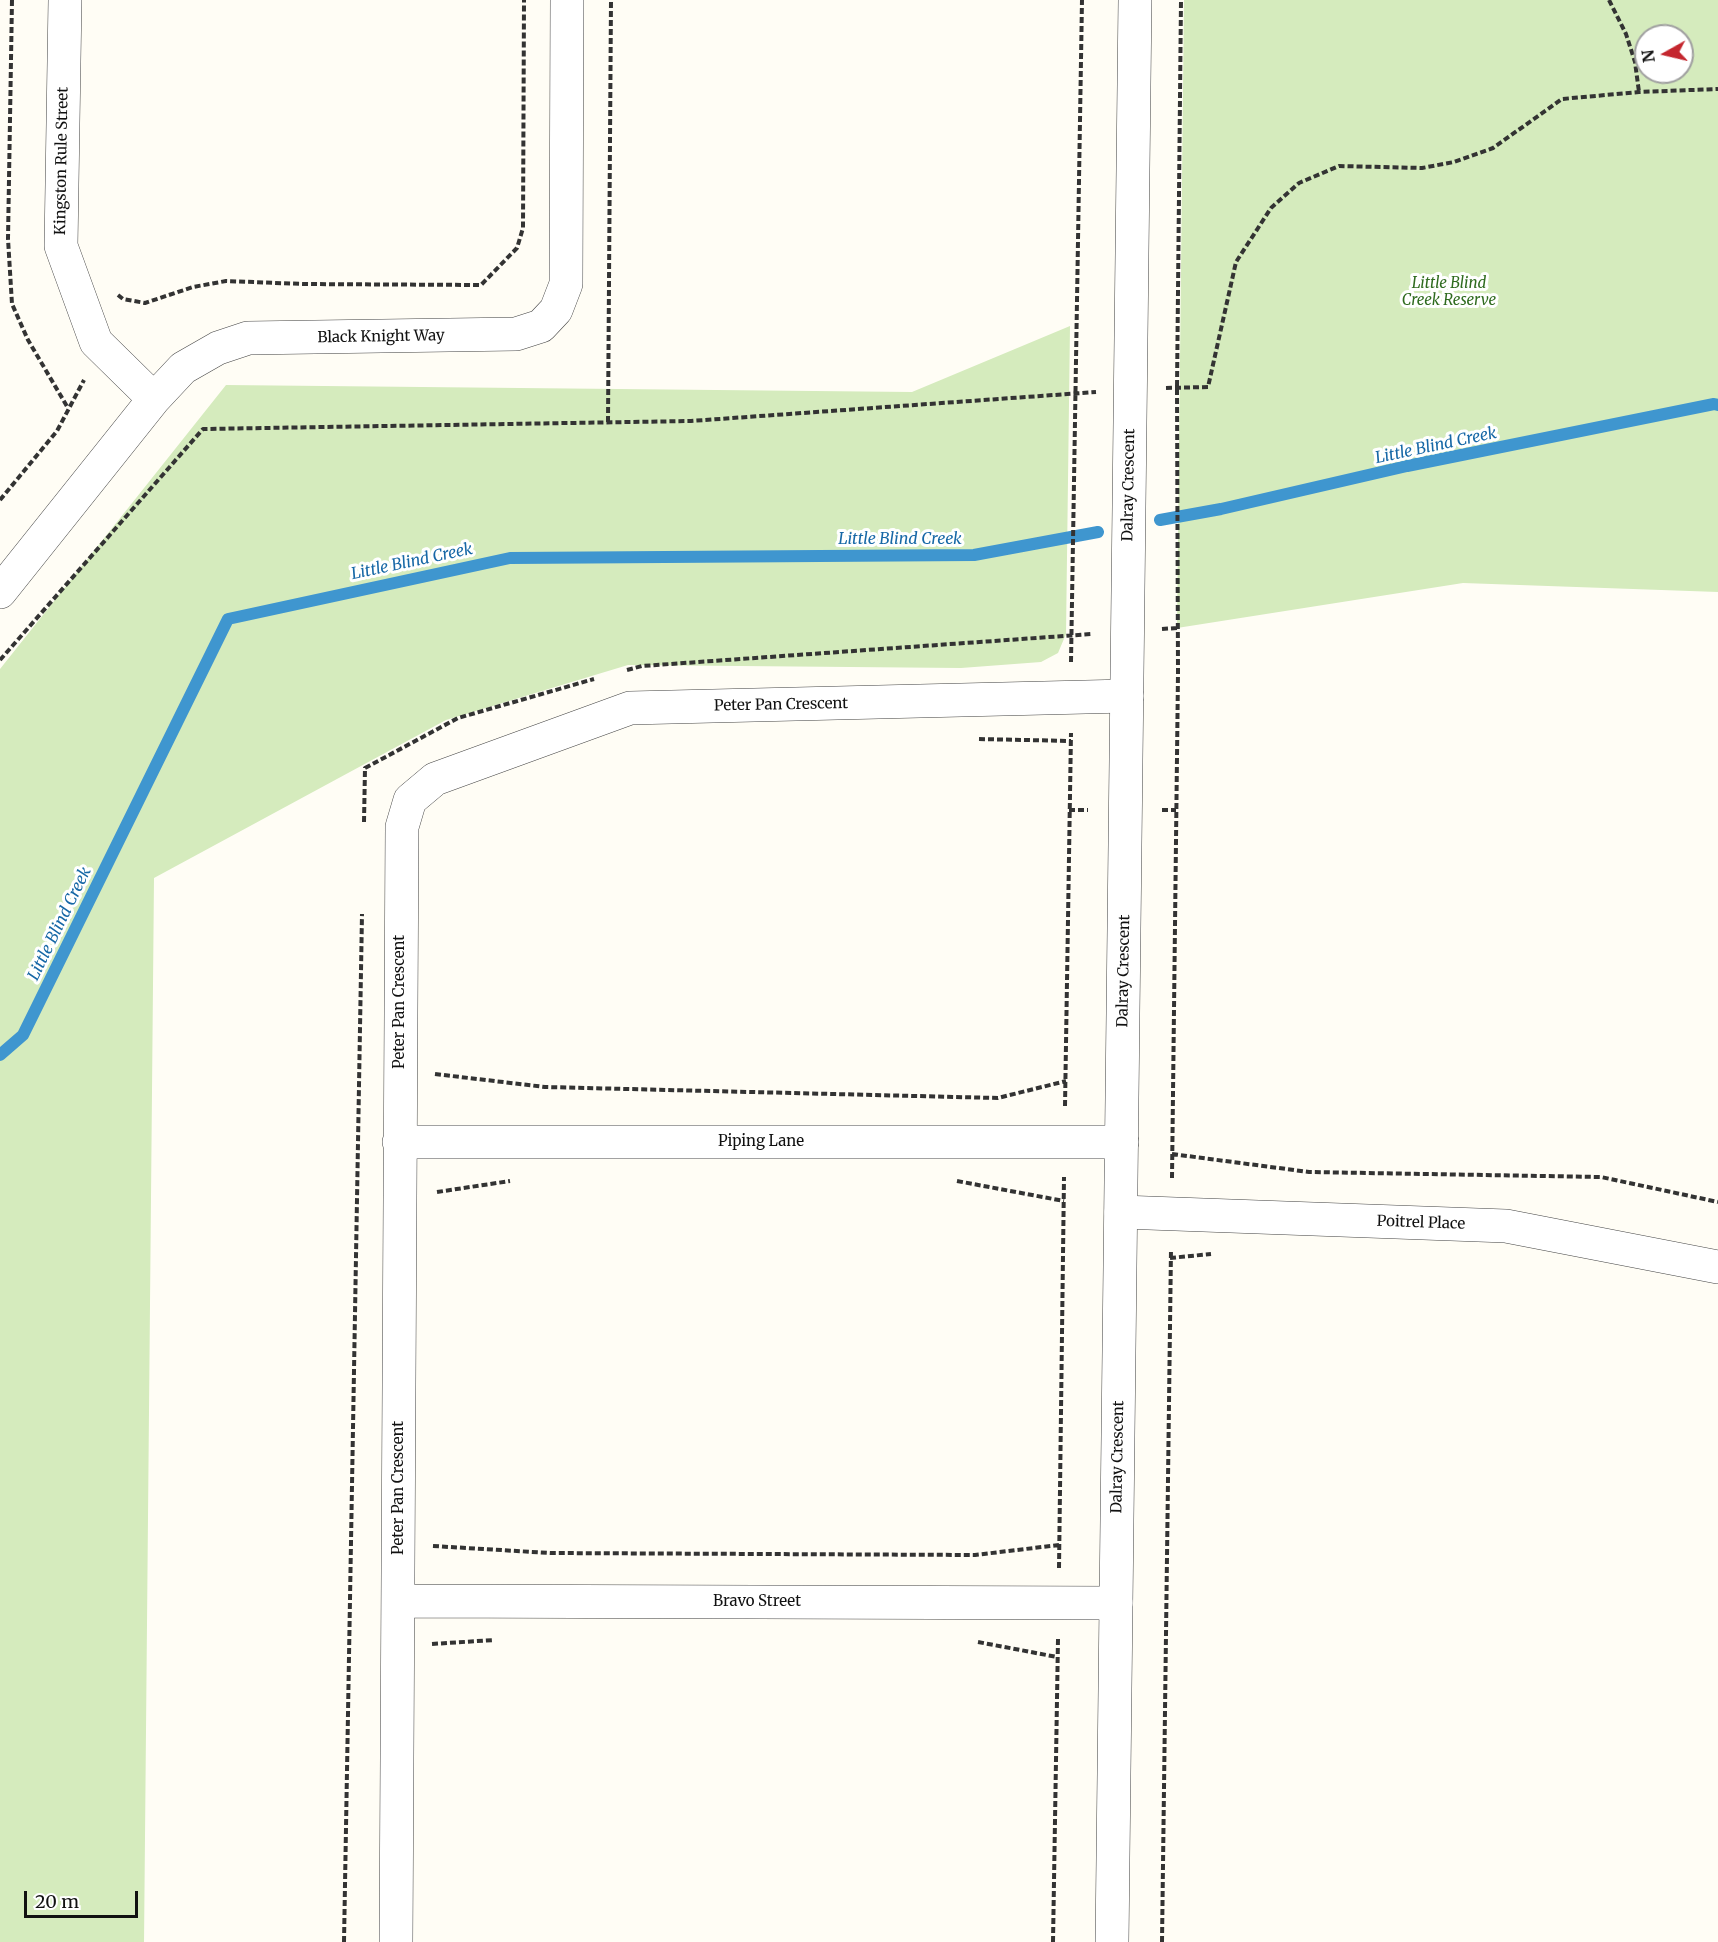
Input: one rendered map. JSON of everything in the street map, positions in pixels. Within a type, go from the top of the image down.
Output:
[{"type":"street","name":"Kingston Rule Street","points":[[65,0],[61,246],[96,342],[154,399]]},
{"type":"street","name":"Black Knight Way","points":[[0,592],[154,399],[183,368],[218,348],[248,338],[516,334],[542,326],[556,310],[566,284],[567,0]]},
{"type":"street","name":"Dalray Crescent","points":[[1112,1942],[1135,0]]},
{"type":"street","name":"Peter Pan Crescent","points":[[396,1942],[402,827],[410,800],[435,779],[630,708],[1126,696]]},
{"type":"street","name":"Piping Lane","points":[[399,1142],[1122,1142]]},
{"type":"street","name":"Poitrel Place","points":[[1121,1212],[1506,1226],[1718,1267]]},
{"type":"street","name":"Bravo Street","points":[[399,1601],[1116,1603]]},
{"type":"path","points":[[12,0],[8,239],[12,304],[28,340],[68,408]]},
{"type":"path","points":[[114,292],[123,298],[145,303],[193,287],[226,281],[481,285],[517,248],[523,228],[524,0]]},
{"type":"path","points":[[608,422],[611,0]]},
{"type":"path","points":[[1053,1942],[1082,0]]},
{"type":"path","points":[[1178,533],[1177,388],[1181,0]]},
{"type":"path","points":[[1609,0],[1626,34],[1635,62],[1639,92]]},
{"type":"path","points":[[0,660],[203,429],[691,421],[1130,389],[1208,387],[1236,262],[1271,208],[1299,183],[1339,166],[1422,168],[1454,162],[1493,148],[1562,99],[1639,92],[1718,89]]},
{"type":"path","points":[[0,500],[57,431],[80,386],[118,337],[123,298]]},
{"type":"path","points":[[619,672],[642,666],[1178,628]]},
{"type":"path","points":[[364,828],[365,768],[459,718],[596,679]]},
{"type":"path","points":[[344,1942],[362,912]]},
{"type":"path","points":[[435,1074],[545,1087],[998,1098],[1066,1081]]},
{"type":"path","points":[[1172,1155],[1308,1172],[1601,1177],[1718,1202]]},
{"type":"path","points":[[1170,1258],[1218,1254]]},
{"type":"path","points":[[430,1546],[550,1553],[975,1555],[1059,1545]]},
{"type":"green space","name":"Little Blind Creek Reserve","points":[[1184,0],[1718,0],[1718,592],[1463,583],[1177,628]]},
{"type":"green space","points":[[1070,326],[1066,634],[1058,653],[1041,662],[961,668],[628,665],[446,720],[154,878],[144,1942],[0,1942],[0,669],[226,385],[912,392]]},
{"type":"waterway","name":"Little Blind Creek","points":[[1160,520],[1221,509],[1407,466],[1718,405]]},
{"type":"waterway","name":"Little Blind Creek","points":[[0,1055],[23,1035],[228,619],[510,558],[974,555],[1098,532]]}]
